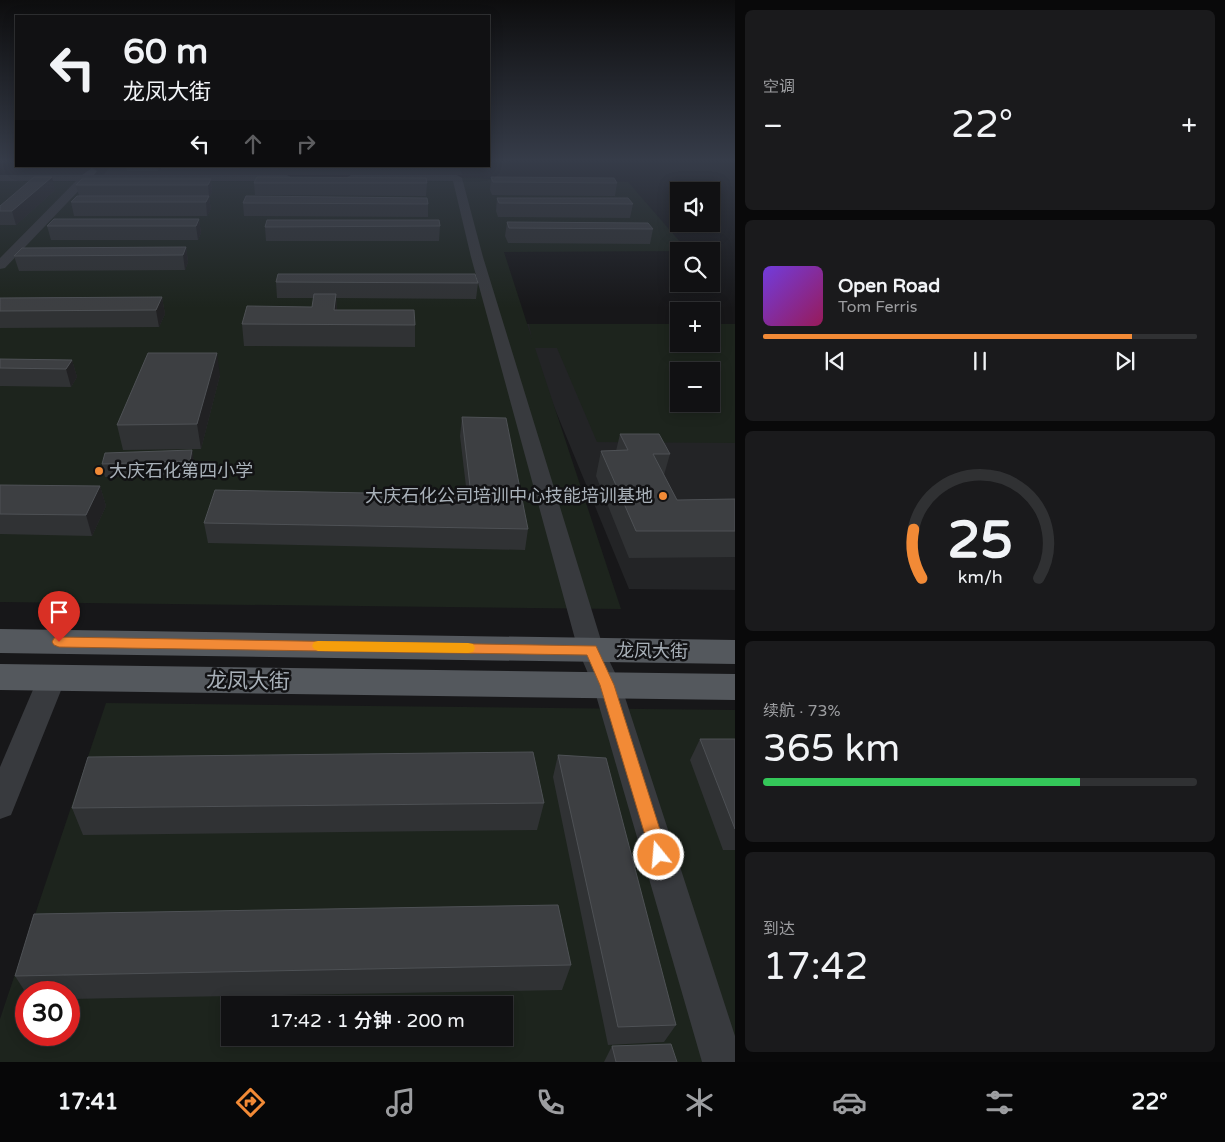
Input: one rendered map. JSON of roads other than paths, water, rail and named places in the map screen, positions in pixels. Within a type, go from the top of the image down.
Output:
[{"type":"main road","name":"龙凤大街","points":[[0,641],[735,652]]},
{"type":"main road","name":"龙凤大街","points":[[0,677],[735,687]]},
{"type":"street","points":[[0,265],[55,209]]},
{"type":"street","points":[[465,209],[477,257],[591,650],[607,685],[723,1062]]},
{"type":"street","points":[[0,805],[52,678]]},
{"type":"place","name":"大庆石化第四小学","points":[[99,471]]},
{"type":"place","name":"大庆石化公司培训中心技能培训基地","points":[[663,496]]}]
